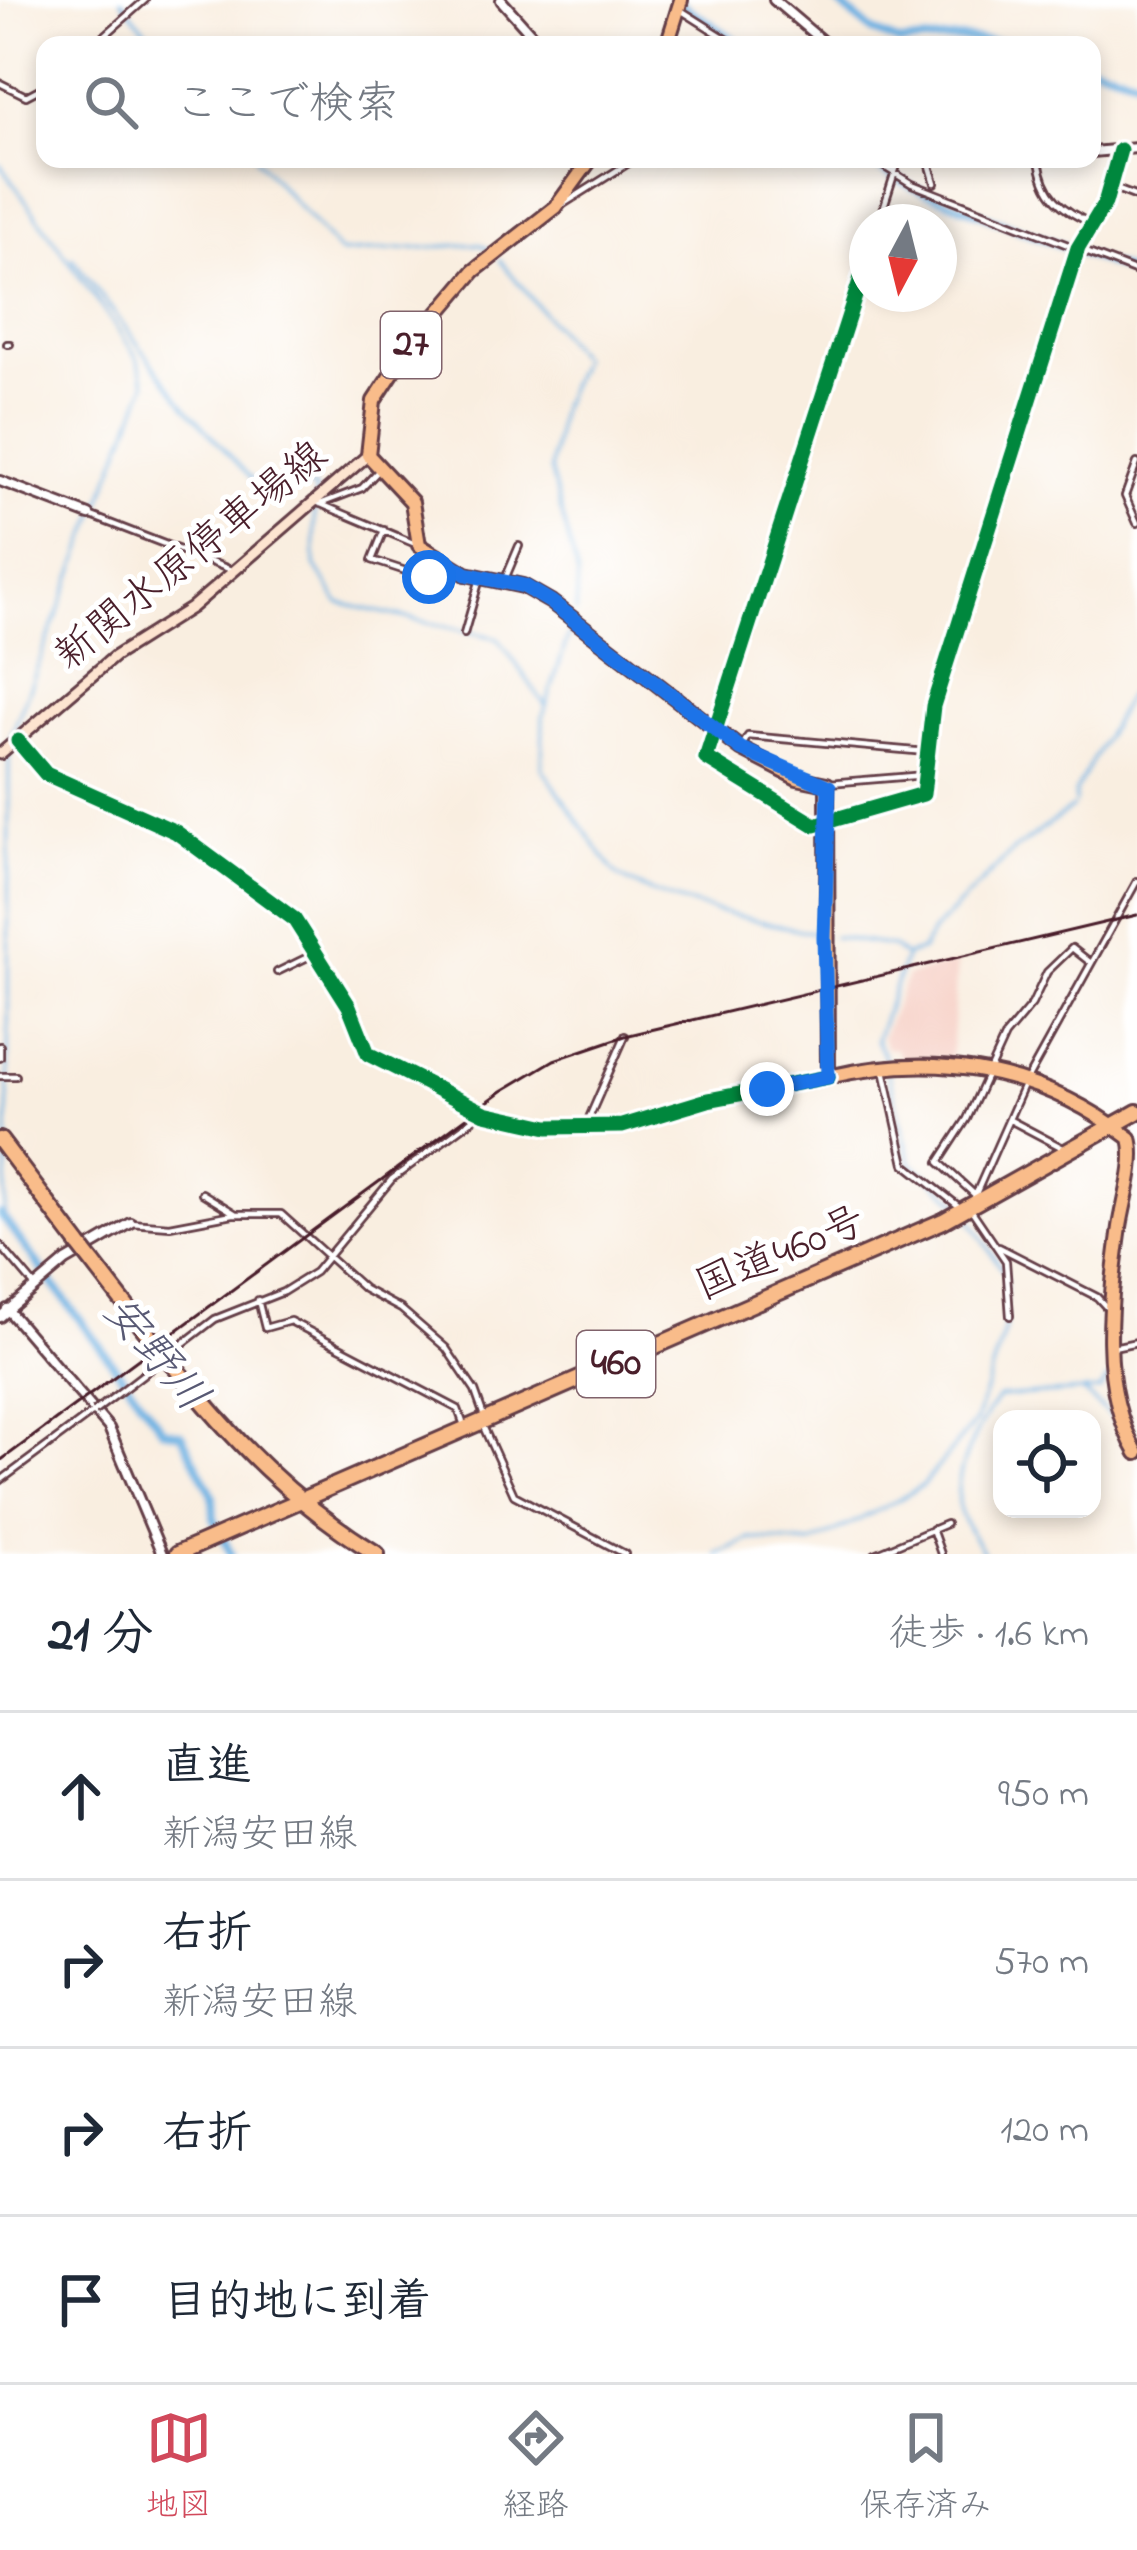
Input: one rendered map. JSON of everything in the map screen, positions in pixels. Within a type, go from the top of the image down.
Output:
[{"type":"highway","name":"国道460号","points":[[177,1554],[969,1204],[1137,1112]]},
{"type":"highway","points":[[0,1140],[214,1417],[300,1500],[377,1554]]},
{"type":"highway","points":[[281,1484],[288,1499],[281,1508]]},
{"type":"highway","points":[[316,1513],[312,1502],[319,1492]]},
{"type":"main road","points":[[670,36],[680,4]]},
{"type":"main road","name":"27","points":[[368,455],[380,388],[466,279],[556,208],[585,168]]},
{"type":"main road","points":[[368,455],[412,502],[418,545],[480,577],[504,581],[566,611],[741,749],[797,778],[827,784],[828,1077],[887,1064],[944,1062],[1024,1083],[1130,1138],[1137,1152],[1120,1224],[1112,1347],[1118,1410],[1137,1453]]},
{"type":"main road","name":"新関水原停車場線","points":[[1,754],[115,656],[167,627],[318,503],[368,455]]},
{"type":"street","points":[[104,36],[145,0]]},
{"type":"street","points":[[502,0],[533,36]]},
{"type":"street","points":[[774,0],[816,36]]},
{"type":"street","points":[[680,4],[724,36]]},
{"type":"street","points":[[0,83],[26,96],[36,91]]},
{"type":"street","points":[[1101,151],[1137,148]]},
{"type":"street","points":[[850,312],[708,763],[810,824],[919,797],[933,706],[1078,251],[1111,187],[1120,149]]},
{"type":"street","points":[[556,208],[620,168]]},
{"type":"street","points":[[884,168],[1137,272]]},
{"type":"street","points":[[885,204],[896,168]]},
{"type":"street","points":[[931,168],[935,183]]},
{"type":"street","points":[[1041,168],[1047,192],[1095,225]]},
{"type":"street","points":[[1111,187],[1137,197]]},
{"type":"street","points":[[1137,463],[1126,496],[1137,523]]},
{"type":"street","points":[[318,503],[362,488],[379,470]]},
{"type":"street","points":[[0,481],[234,571]]},
{"type":"street","points":[[318,503],[418,545]]},
{"type":"street","points":[[384,530],[372,560],[427,578],[440,557]]},
{"type":"street","points":[[504,581],[519,546]]},
{"type":"street","points":[[465,632],[480,577]]},
{"type":"street","points":[[741,749],[748,736],[926,752]]},
{"type":"street","points":[[16,743],[46,774],[158,823],[294,919],[349,1006],[368,1054],[483,1112],[529,1125],[622,1126],[705,1101],[828,1077]]},
{"type":"street","points":[[827,784],[925,775]]},
{"type":"street","points":[[969,1204],[1024,1083],[1137,881]]},
{"type":"street","points":[[1010,1316],[1009,1270],[939,1164],[987,1071],[1047,972],[1072,948],[1092,963]]},
{"type":"street","points":[[278,972],[316,953]]},
{"type":"street","points":[[585,1127],[625,1036]]},
{"type":"street","points":[[0,1046],[0,1058]]},
{"type":"street","points":[[887,1064],[905,1164],[969,1204]]},
{"type":"street","points":[[1,1076],[16,1076]]},
{"type":"street","points":[[0,1481],[207,1324],[308,1277],[392,1179],[483,1112]]},
{"type":"street","points":[[1010,1120],[1068,1150]]},
{"type":"street","points":[[202,1193],[236,1214]]},
{"type":"street","points":[[0,1317],[66,1261],[129,1224],[170,1226],[236,1214],[280,1214],[301,1238],[446,1348],[475,1391],[519,1501],[625,1554]]},
{"type":"street","points":[[0,1245],[36,1283]]},
{"type":"street","points":[[993,1245],[1112,1309]]},
{"type":"street","points":[[258,1300],[265,1328],[290,1321],[458,1409],[465,1429]]},
{"type":"street","points":[[7,1309],[68,1373],[110,1428],[162,1554]]},
{"type":"street","points":[[1112,1347],[1137,1342]]},
{"type":"street","points":[[875,1554],[946,1524]]},
{"type":"street","points":[[932,1529],[941,1554]]},
{"type":"shaded area","points":[[957,963],[951,1058],[900,1058],[897,1049],[886,1048],[882,1038],[907,976]]},
{"type":"waterway","points":[[121,0],[151,36]]},
{"type":"waterway","points":[[675,0],[729,36]]},
{"type":"waterway","points":[[834,0],[883,36]]},
{"type":"waterway","points":[[1101,68],[1137,78]]},
{"type":"waterway","points":[[0,164],[137,357],[146,384],[10,739]]},
{"type":"waterway","points":[[264,168],[340,253],[479,244],[494,252]]},
{"type":"waterway","points":[[879,168],[914,188],[1137,275]]},
{"type":"waterway","points":[[72,258],[187,408],[253,481],[315,488],[315,496]]},
{"type":"waterway","points":[[500,260],[581,359],[560,407],[550,469],[578,576],[576,612]]},
{"type":"waterway","points":[[314,508],[315,565],[339,603],[498,638],[545,705]]},
{"type":"waterway","points":[[571,627],[543,716],[542,768],[613,871],[628,882],[680,901],[824,935]]},
{"type":"waterway","points":[[1075,803],[1075,792],[1137,679]]},
{"type":"waterway","points":[[8,1141],[9,748]]},
{"type":"waterway","points":[[906,956],[922,950],[932,932],[1014,850],[1073,807]]},
{"type":"waterway","points":[[834,937],[892,946],[904,956]]},
{"type":"waterway","points":[[886,1060],[876,1040],[905,958]]},
{"type":"waterway","points":[[887,1070],[911,1162],[963,1206]]},
{"type":"waterway","points":[[4,1218],[8,1162]]},
{"type":"waterway","name":"安野川","points":[[0,1214],[163,1430],[181,1434],[213,1495],[214,1518],[231,1554]]},
{"type":"waterway","points":[[716,1554],[751,1539],[811,1544],[898,1500],[923,1485],[975,1422],[1005,1329],[1005,1274],[967,1215]]},
{"type":"waterway","points":[[984,1554],[961,1515],[958,1488],[969,1447],[998,1397],[1100,1390],[1108,1379]]},
{"type":"waterway","points":[[1083,1392],[1116,1421]]},
{"type":"railway","points":[[0,1461],[502,1091],[554,1060],[625,1036],[1137,915]]},
{"type":"cycle path","points":[[850,312],[706,758],[815,825],[923,794],[933,706],[1078,248],[1105,203],[1120,150]]},
{"type":"cycle path","points":[[18,741],[46,774],[176,832],[294,919],[349,1006],[368,1054],[485,1113],[548,1127],[622,1126],[708,1100],[828,1077]]},
{"type":"route","points":[[429,577],[440,557],[466,574],[530,589],[594,632],[741,749],[797,778],[829,787],[824,938],[828,1077],[767,1089]]}]
